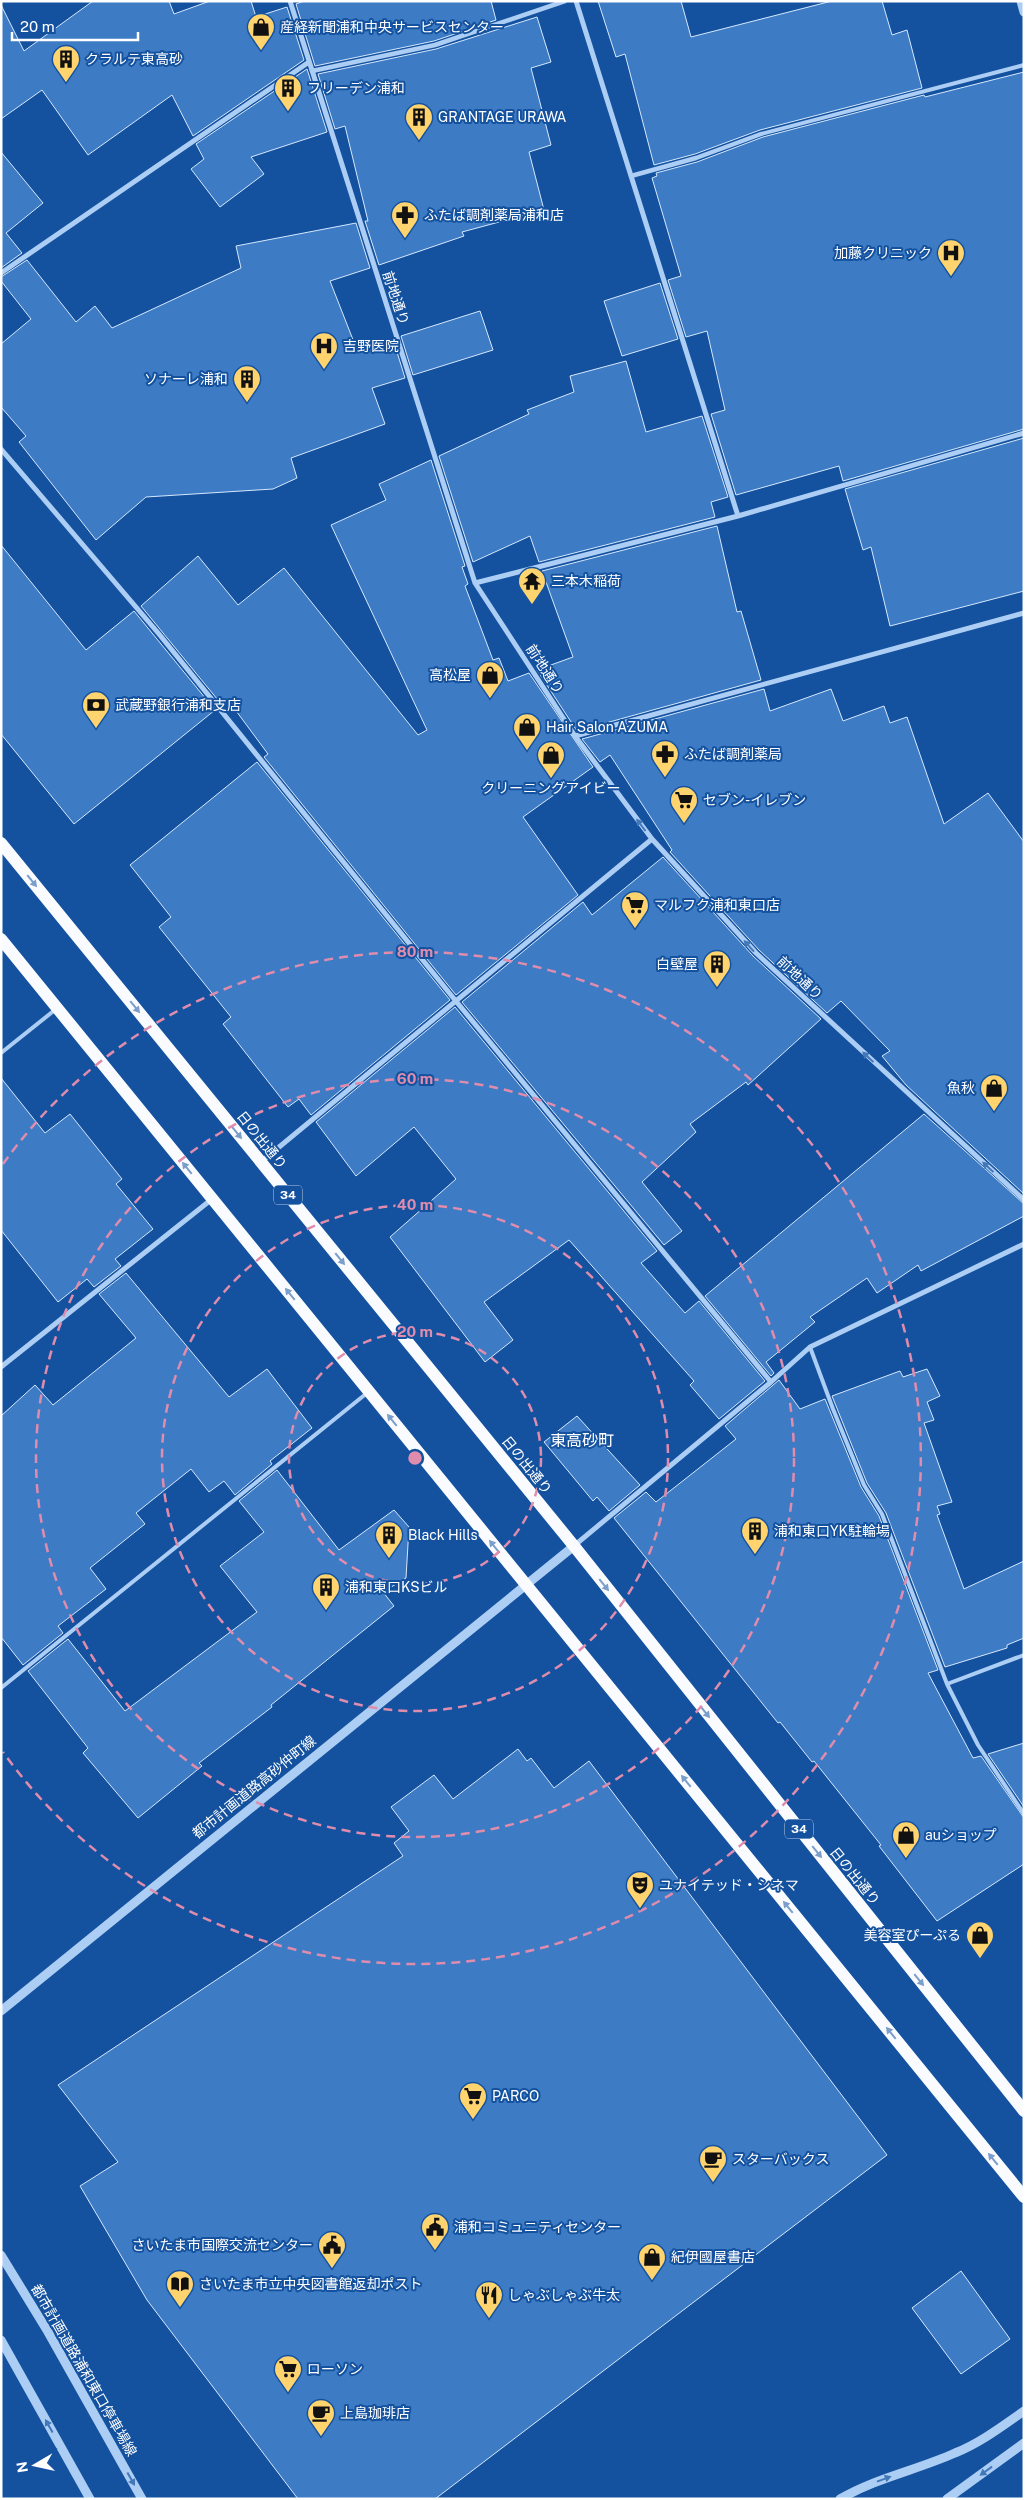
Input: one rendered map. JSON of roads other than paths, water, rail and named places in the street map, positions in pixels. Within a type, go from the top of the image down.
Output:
[{"type":"main road","name":"日の出通り","points":[[1,843],[574,1546],[1024,2111]]},
{"type":"main road","points":[[1,939],[1024,2197]]},
{"type":"street","name":"前地通り","points":[[290,1],[475,583],[575,736],[652,839],[756,953],[1024,1200]]},
{"type":"street","points":[[312,71],[435,45],[565,1]]},
{"type":"street","points":[[576,1],[738,516]]},
{"type":"street","points":[[1021,1],[1024,12]]},
{"type":"street","points":[[1,273],[310,62]]},
{"type":"street","points":[[631,176],[696,158],[761,134]]},
{"type":"street","points":[[475,583],[738,516],[1024,433]]},
{"type":"street","points":[[1,449],[159,634],[455,1000],[771,1382]]},
{"type":"street","points":[[575,736],[1024,613]]},
{"type":"street","points":[[261,1162],[652,839]]},
{"type":"street","points":[[1,1367],[213,1199]]},
{"type":"street","points":[[574,1546],[771,1382],[810,1347],[1024,1244]]},
{"type":"street","name":"都市計画道路高砂仲町線","points":[[1,2011],[574,1546]]},
{"type":"street","name":"都市計画道路浦和東口停車場線","points":[[1,2255],[48,2332],[142,2499]]},
{"type":"street","points":[[1,2340],[5,2353],[90,2499]]},
{"type":"street","points":[[840,2499],[859,2488],[978,2443],[1024,2411]]},
{"type":"street","points":[[948,2499],[1024,2443]]},
{"type":"lane","points":[[761,134],[1024,65]]},
{"type":"lane","points":[[1,1053],[57,1008]]},
{"type":"lane","points":[[810,1347],[832,1410],[864,1485],[882,1514],[947,1684],[978,1746],[1024,1814]]},
{"type":"lane","points":[[1,1688],[369,1392]]},
{"type":"lane","points":[[947,1684],[1024,1655]]},
{"type":"place","name":"産経新聞浦和中央サービスセンター","points":[[261,51]]},
{"type":"place","name":"クラルテ東高砂","points":[[66,83]]},
{"type":"place","name":"フリーデン浦和","points":[[288,112]]},
{"type":"place","name":"GRANTAGE URAWA","points":[[419,141]]},
{"type":"place","name":"ふたば調剤薬局浦和店","points":[[405,239]]},
{"type":"place","name":"加藤クリニック","points":[[951,277]]},
{"type":"place","name":"吉野医院","points":[[324,370]]},
{"type":"place","name":"ソナーレ浦和","points":[[247,403]]},
{"type":"place","name":"三本木稲荷","points":[[532,605]]},
{"type":"place","name":"高松屋","points":[[490,699]]},
{"type":"place","name":"武蔵野銀行浦和支店","points":[[96,729]]},
{"type":"place","name":"Hair Salon AZUMA","points":[[527,751]]},
{"type":"place","name":"ふたば調剤薬局","points":[[665,778]]},
{"type":"place","name":"クリーニングアイビー","points":[[551,779]]},
{"type":"place","name":"セブン-イレブン","points":[[684,824]]},
{"type":"place","name":"マルフク浦和東口店","points":[[635,929]]},
{"type":"place","name":"白壁屋","points":[[717,988]]},
{"type":"place","name":"魚秋","points":[[994,1112]]},
{"type":"place","name":"浦和東口YK駐輪場","points":[[755,1555]]},
{"type":"place","name":"Black Hills","points":[[389,1559]]},
{"type":"place","name":"浦和東口KSビル","points":[[326,1611]]},
{"type":"place","name":"auショップ","points":[[906,1859]]},
{"type":"place","name":"ユナイテッド・シネマ","points":[[640,1909]]},
{"type":"place","name":"美容室ぴーぷる","points":[[980,1959]]},
{"type":"place","name":"PARCO","points":[[473,2120]]},
{"type":"place","name":"スターバックス","points":[[713,2183]]},
{"type":"place","name":"浦和コミュニティセンター","points":[[435,2251]]},
{"type":"place","name":"さいたま市国際交流センター","points":[[332,2269]]},
{"type":"place","name":"紀伊國屋書店","points":[[652,2281]]},
{"type":"place","name":"さいたま市立中央図書館返却ポスト","points":[[180,2308]]},
{"type":"place","name":"しゃぶしゃぶ牛太","points":[[489,2319]]},
{"type":"place","name":"ローソン","points":[[288,2393]]},
{"type":"place","name":"上島珈琲店","points":[[321,2437]]},
{"type":"district","name":"東高砂町","points":[[582,1440]]}]
